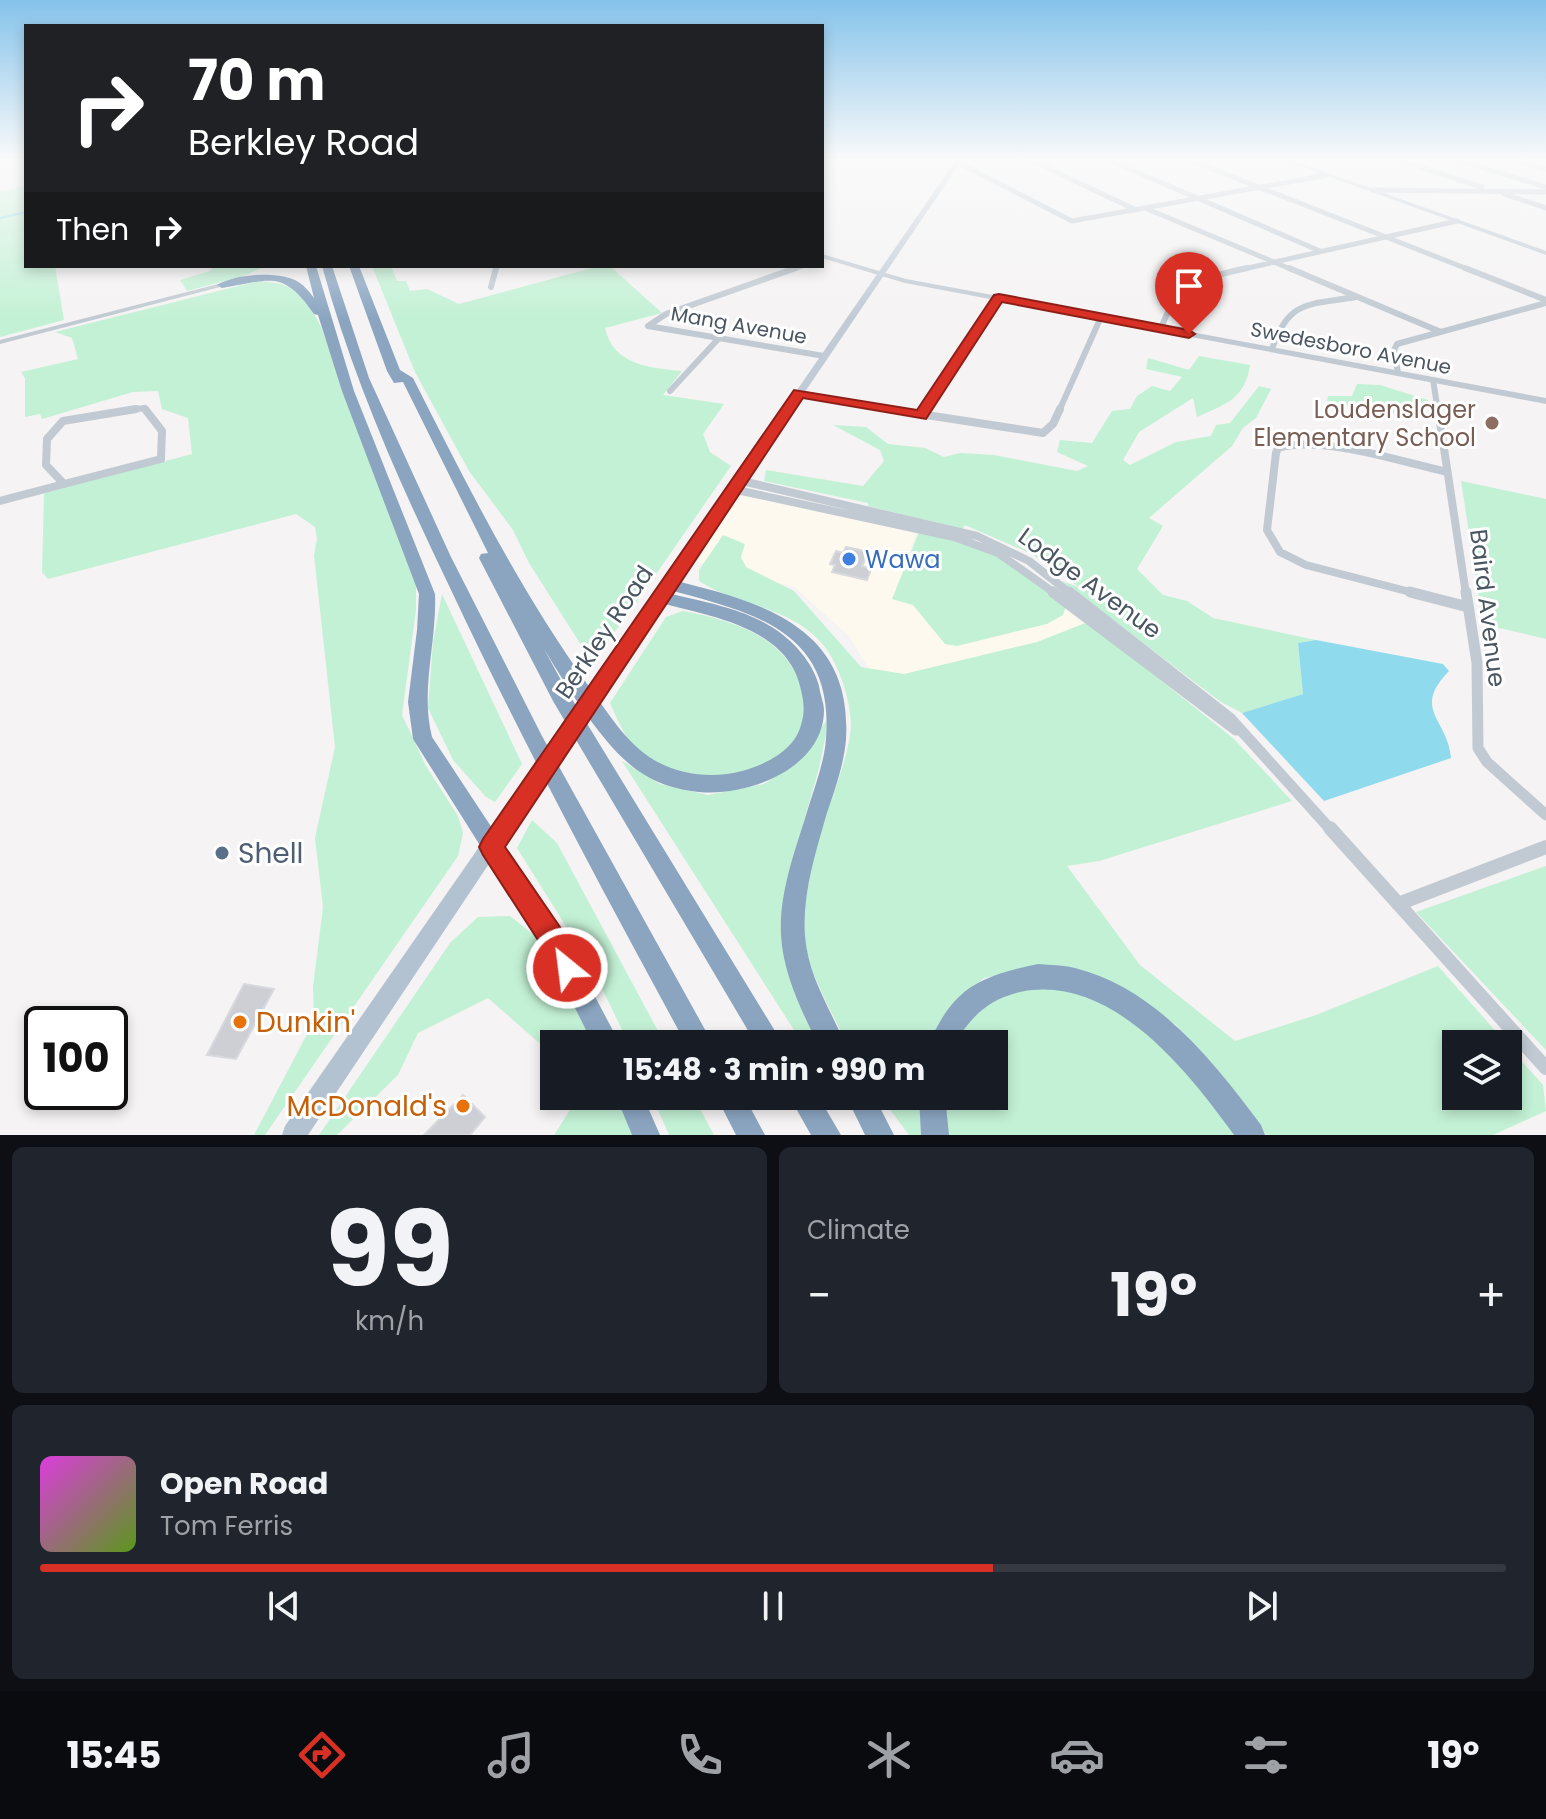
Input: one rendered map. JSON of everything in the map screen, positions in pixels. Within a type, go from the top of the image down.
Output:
[{"type":"highway","points":[[222,285],[272,268]]},
{"type":"highway","points":[[311,268],[324,319],[357,421],[427,594],[428,609],[415,702],[416,719],[423,739],[554,942],[600,1030]]},
{"type":"highway","points":[[328,268],[341,322],[393,448],[481,638],[575,818],[692,1030]]},
{"type":"highway","points":[[355,268],[393,371],[530,642],[677,894],[761,1030]]},
{"type":"highway","points":[[222,285],[264,280],[290,282],[301,289],[324,319]]},
{"type":"highway","points":[[393,371],[407,378],[534,622],[619,740],[644,765],[677,782],[702,786],[740,783],[773,770],[797,751],[813,723],[815,708],[812,690],[796,658],[775,638],[748,622],[664,591]]},
{"type":"highway","points":[[664,591],[755,609],[780,620],[803,637],[815,652],[835,694],[836,742],[799,873],[793,937],[801,975],[826,1030]]},
{"type":"highway","points":[[948,1030],[967,1004],[991,988],[1014,979],[1038,976],[1097,988],[1136,1011],[1182,1049],[1210,1080],[1251,1135]]},
{"type":"highway","points":[[635,1110],[646,1135]]},
{"type":"highway","points":[[737,1110],[751,1135]]},
{"type":"highway","points":[[811,1110],[827,1135]]},
{"type":"highway","points":[[867,1110],[880,1135]]},
{"type":"highway","points":[[933,1110],[935,1135]]},
{"type":"main road","name":"Berkley Road","points":[[294,1135],[922,213]]},
{"type":"main road","points":[[1435,213],[1546,253]]},
{"type":"street","points":[[1057,213],[1072,221],[1119,213]]},
{"type":"street","points":[[1157,213],[1441,332]]},
{"type":"street","points":[[1233,213],[1320,251]]},
{"type":"street","points":[[1325,213],[1546,302]]},
{"type":"street","points":[[1161,329],[1173,299],[1191,284],[1216,274],[1457,221]]},
{"type":"street","name":"Swedesboro Avenue","points":[[824,258],[879,275],[1546,401]]},
{"type":"street","points":[[491,287],[496,268]]},
{"type":"street","name":"Mang Avenue","points":[[796,268],[666,314],[648,326],[824,356]]},
{"type":"street","points":[[0,342],[222,285]]},
{"type":"street","points":[[1272,349],[1280,323],[1286,317],[1317,305],[1356,297]]},
{"type":"street","points":[[921,415],[999,298]]},
{"type":"street","points":[[1398,373],[1394,350],[1397,344],[1546,302]]},
{"type":"street","points":[[799,393],[1043,433],[1053,424],[1101,317]]},
{"type":"street","points":[[670,391],[720,337]]},
{"type":"street","name":"Baird Avenue","points":[[1433,380],[1478,673],[1478,748],[1487,762],[1546,815]]},
{"type":"street","points":[[0,501],[65,485],[161,459],[162,431],[144,408],[63,421],[47,439],[46,465],[65,485]]},
{"type":"street","points":[[1447,472],[1319,444],[1285,445],[1276,453],[1267,530],[1280,552],[1306,565],[1468,607]]},
{"type":"street","name":"Lodge Avenue","points":[[735,484],[954,537],[998,553],[1047,587],[1249,739],[1546,1068]]},
{"type":"street","points":[[1398,904],[1546,847]]},
{"type":"shaded area","points":[[737,492],[917,531],[894,598],[925,611],[1060,605],[1090,629],[879,685],[849,636],[794,587],[697,562]]},
{"type":"green space","points":[[0,213],[24,213],[24,268],[55,268],[64,320],[0,337]]},
{"type":"green space","points":[[212,268],[262,268],[244,276],[187,291],[180,280]]},
{"type":"green space","points":[[373,268],[392,268],[397,281],[406,281],[410,291],[427,289],[459,304],[592,268],[612,268],[662,313],[605,328],[616,350],[624,357],[646,366],[682,371],[663,395],[724,404],[703,434],[710,452],[731,466],[622,623],[590,659],[529,563],[513,530],[469,471],[415,372]]},
{"type":"green space","points":[[258,281],[282,285],[298,292],[321,327],[416,584],[416,610],[402,715],[426,766],[458,816],[463,833],[458,856],[265,1135],[254,1135],[314,1021],[313,987],[323,907],[315,838],[335,747],[314,555],[317,539],[315,527],[296,514],[48,579],[42,572],[44,493],[192,454],[188,418],[162,409],[158,391],[133,392],[42,419],[40,414],[25,417],[25,378],[21,372],[78,359],[72,338],[55,332]]},
{"type":"green space","points":[[1199,356],[1250,365],[1239,393],[1225,404],[1197,417],[1193,398],[1139,432],[1123,460],[1130,465],[1176,442],[1211,436],[1216,425],[1230,423],[1259,386],[1271,389],[1256,418],[1243,428],[1232,446],[1149,518],[1163,526],[1137,569],[1163,595],[1187,601],[1213,618],[1316,640],[1298,643],[1303,694],[1242,713],[1221,702],[1061,581],[1079,587],[1032,554],[965,525],[963,529],[868,506],[868,503],[764,481],[766,470],[863,486],[884,461],[880,450],[833,425],[866,427],[888,444],[925,448],[944,457],[960,453],[994,455],[1077,471],[1088,466],[1057,452],[1060,440],[1092,443],[1112,411],[1130,409],[1137,396],[1152,386],[1170,391],[1182,377],[1146,369],[1148,358],[1189,370]]},
{"type":"green space","points":[[1357,384],[1380,385],[1428,400],[1428,408],[1385,414],[1327,401],[1328,396],[1352,396]]},
{"type":"green space","points":[[1461,481],[1546,499],[1546,639],[1483,624]]},
{"type":"green space","points":[[919,532],[975,546],[1006,560],[1066,606],[1063,615],[1047,624],[957,646],[945,644],[913,605],[892,599]]},
{"type":"green space","points":[[723,535],[745,544],[741,557],[746,567],[794,591],[861,667],[904,674],[1037,642],[1088,622],[1234,739],[1292,801],[1099,861],[1067,866],[1140,965],[1235,1041],[1316,1015],[1438,966],[1495,1030],[1442,1030],[1442,1110],[1522,1110],[1522,1062],[1543,1085],[1546,1111],[1493,1135],[1266,1135],[1225,1080],[1176,1025],[1091,974],[1040,966],[984,978],[940,1022],[937,1030],[840,1030],[808,956],[802,925],[802,901],[806,876],[845,760],[850,736],[850,712],[844,685],[826,648],[806,628],[699,581],[699,570]]},
{"type":"green space","points":[[442,594],[522,764],[495,802],[486,797],[453,760],[428,708],[433,642]]},
{"type":"green space","points":[[683,611],[720,620],[756,634],[785,657],[795,673],[806,707],[806,722],[793,742],[761,767],[720,778],[699,778],[678,773],[658,765],[641,753],[622,728],[610,703],[666,617]]},
{"type":"green space","points":[[830,715],[819,768],[787,881],[816,1030],[794,1030],[622,761],[660,784],[708,795],[764,784],[800,761]]},
{"type":"green space","points":[[532,820],[557,843],[657,1030],[622,1030],[592,968],[517,848]]},
{"type":"green space","points":[[1546,866],[1546,1050],[1416,912]]},
{"type":"green space","points":[[510,916],[539,939],[587,1030],[540,1030],[540,1044],[488,998],[418,1033],[398,1075],[337,1135],[319,1135],[450,943],[478,917]]},
{"type":"green space","points":[[1057,986],[1119,1008],[1193,1074],[1237,1135],[946,1135],[945,1110],[1008,1110],[1008,1030],[964,1030],[984,1005],[996,998]]},
{"type":"green space","points":[[570,1110],[624,1110],[634,1135],[554,1135]]},
{"type":"green space","points":[[658,1110],[701,1110],[714,1135],[669,1135]]},
{"type":"green space","points":[[890,1110],[923,1110],[925,1135],[909,1135]]},
{"type":"water","points":[[1316,640],[1443,664],[1449,671],[1438,684],[1432,705],[1451,758],[1324,801],[1242,713],[1303,694],[1298,643]]},
{"type":"building","name":"Wawa","points":[[846,547],[869,552],[862,566],[871,569],[867,580],[832,572],[835,565],[830,564],[836,551],[843,553]]},
{"type":"building","name":"Dunkin'","points":[[244,984],[274,989],[236,1059],[207,1055]]},
{"type":"building","name":"McDonald's","points":[[463,1095],[485,1117],[470,1135],[424,1135]]},
{"type":"waterway","points":[[0,218],[22,213]]},
{"type":"place","name":"Loudenslager Elementary School","points":[[1492,423]]},
{"type":"place","name":"Wawa","points":[[849,559]]},
{"type":"place","name":"Shell","points":[[222,853]]},
{"type":"place","name":"Dunkin'","points":[[240,1022]]},
{"type":"place","name":"McDonald's","points":[[463,1106]]},
{"type":"route","points":[[567,968],[554,942],[491,847],[799,393],[921,415],[999,298],[1189,334]]}]
